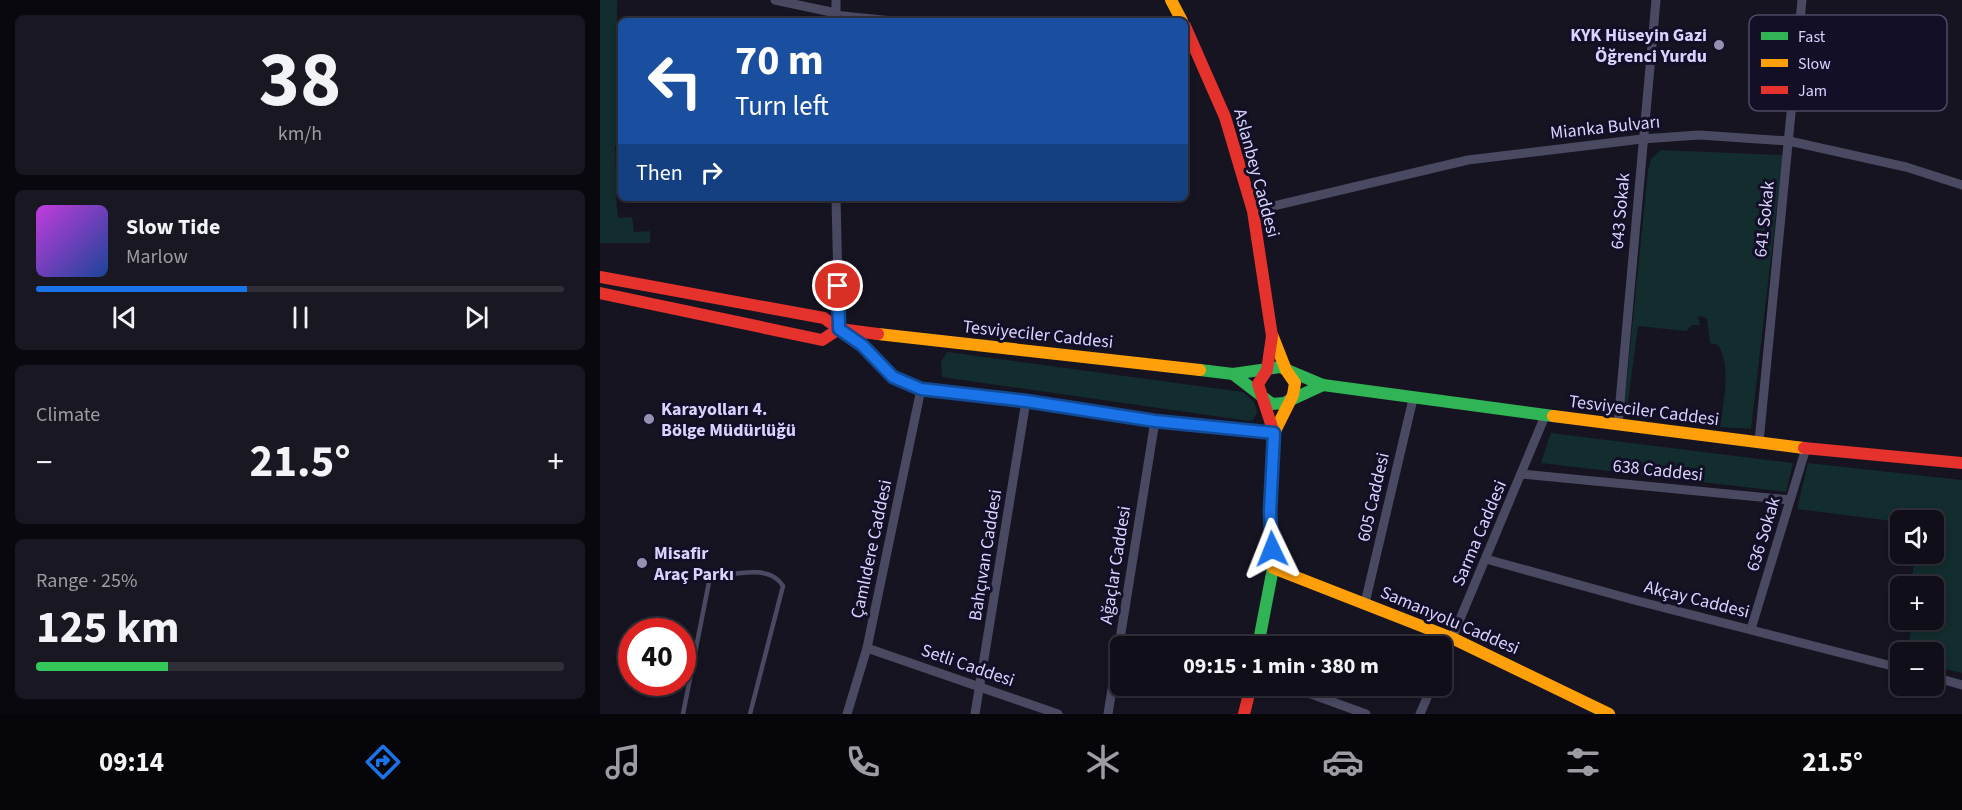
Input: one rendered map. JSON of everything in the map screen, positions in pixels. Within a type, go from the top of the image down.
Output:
[{"type":"street","points":[[775,0],[836,17],[836,0]]},
{"type":"street","points":[[1171,0],[1180,18]]},
{"type":"street","name":"643 Sokak","points":[[1618,424],[1656,0]]},
{"type":"street","name":"641 Sokak","points":[[1801,15],[1802,0]]},
{"type":"street","name":"Aslanbey Caddesi","points":[[1188,33],[1225,117],[1253,211],[1272,336]]},
{"type":"street","name":"641 Sokak","points":[[1759,442],[1792,111]]},
{"type":"street","name":"Mianka Bulvarı","points":[[1253,211],[1468,160],[1642,138],[1700,135],[1789,141],[1906,167],[1962,185]]},
{"type":"street","points":[[836,201],[839,329],[862,345],[893,377],[921,389],[1026,401],[1155,421],[1274,433]]},
{"type":"street","name":"Tesviyeciler Caddesi","points":[[600,277],[824,318],[839,329],[1233,374],[1267,370]]},
{"type":"street","name":"Tesviyeciler Caddesi","points":[[600,293],[822,340],[839,329]]},
{"type":"street","points":[[1272,336],[1286,370],[1295,383],[1274,433]]},
{"type":"street","points":[[1260,636],[1273,568],[1270,512],[1274,433],[1258,384],[1267,370],[1272,336]]},
{"type":"street","points":[[1267,370],[1274,368],[1286,370]]},
{"type":"street","name":"Tesviyeciler Caddesi","points":[[1286,370],[1323,385],[1413,399],[1806,448],[1962,463]]},
{"type":"street","points":[[1233,374],[1272,404],[1284,403],[1323,385]]},
{"type":"street","name":"Çamlıdere Caddesi","points":[[847,714],[867,648],[921,389]]},
{"type":"street","name":"605 Caddesi","points":[[1365,603],[1413,399]]},
{"type":"street","name":"Bahçıvan Caddesi","points":[[975,714],[982,686],[1026,401]]},
{"type":"street","name":"Sarma Caddesi","points":[[1452,638],[1545,416]]},
{"type":"street","name":"Ağaçlar Caddesi","points":[[1108,714],[1155,421]]},
{"type":"street","name":"636 Sokak","points":[[1751,629],[1806,448]]},
{"type":"street","name":"638 Caddesi","points":[[1522,474],[1790,500]]},
{"type":"street","name":"Akçay Caddesi","points":[[1486,559],[1634,600],[1890,665]]},
{"type":"street","name":"Samanyolu Caddesi","points":[[1273,568],[1447,636]]},
{"type":"street","name":"Samanyolu Caddesi","points":[[1452,638],[1610,714]]},
{"type":"street","name":"Setli Caddesi","points":[[867,648],[1058,714]]},
{"type":"street","points":[[1944,680],[1962,685]]},
{"type":"street","points":[[1244,714],[1248,696]]},
{"type":"street","points":[[1316,696],[1366,714]]},
{"type":"street","points":[[1420,714],[1428,696]]},
{"type":"lane","points":[[836,17],[856,18]]},
{"type":"lane","points":[[683,714],[710,577],[762,572],[773,575],[783,586],[750,714]]},
{"type":"green space","points":[[600,0],[617,0],[618,146],[615,146],[618,218],[632,217],[634,232],[650,231],[650,243],[600,243]]},
{"type":"green space","points":[[1661,150],[1783,155],[1751,429],[1720,427],[1726,374],[1725,363],[1718,345],[1710,343],[1707,319],[1701,316],[1698,317],[1700,325],[1692,325],[1686,331],[1638,326],[1627,409],[1624,408],[1648,170],[1651,159]]},
{"type":"green space","points":[[947,352],[1243,392],[1254,402],[1257,412],[1253,420],[1249,421],[942,377],[941,362]]},
{"type":"green space","points":[[1551,433],[1793,463],[1786,492],[1541,463]]},
{"type":"green space","points":[[1808,463],[1962,480],[1962,673],[1944,668],[1944,642],[1910,642],[1910,630],[1944,630],[1944,576],[1913,576],[1913,564],[1944,564],[1944,510],[1890,510],[1890,521],[1797,509]]},
{"type":"traffic: fast","points":[[1200,370],[1233,374],[1280,367],[1323,385],[1553,416]]},
{"type":"traffic: fast","points":[[1233,374],[1272,404],[1284,403],[1323,385]]},
{"type":"traffic: fast","points":[[1260,636],[1273,568],[1270,512],[1273,446]]},
{"type":"traffic: slow","points":[[1171,0],[1180,18]]},
{"type":"traffic: slow","points":[[878,334],[1200,370]]},
{"type":"traffic: slow","points":[[1273,337],[1286,370],[1295,383],[1293,395],[1274,433]]},
{"type":"traffic: slow","points":[[1553,416],[1804,448]]},
{"type":"traffic: slow","points":[[1273,568],[1452,638],[1609,714]]},
{"type":"traffic: jam","points":[[1188,33],[1225,117],[1253,211],[1272,336],[1267,370],[1258,384],[1274,433],[1273,446]]},
{"type":"traffic: jam","points":[[600,277],[824,318],[839,329],[878,334]]},
{"type":"traffic: jam","points":[[600,293],[822,340],[839,329]]},
{"type":"traffic: jam","points":[[1804,448],[1962,463]]},
{"type":"traffic: jam","points":[[1244,714],[1248,696]]},
{"type":"place","name":"KYK Hüseyin Gazi Öğrenci Yurdu","points":[[1719,45]]},
{"type":"place","name":"Karayolları 4. Bölge Müdürlüğü","points":[[649,419]]},
{"type":"place","name":"Misafir Araç Parkı","points":[[642,563]]},
{"type":"route","points":[[838,286],[839,329],[862,345],[900,382],[921,389],[1026,401],[1155,421],[1274,433],[1270,512],[1272,549]]}]
